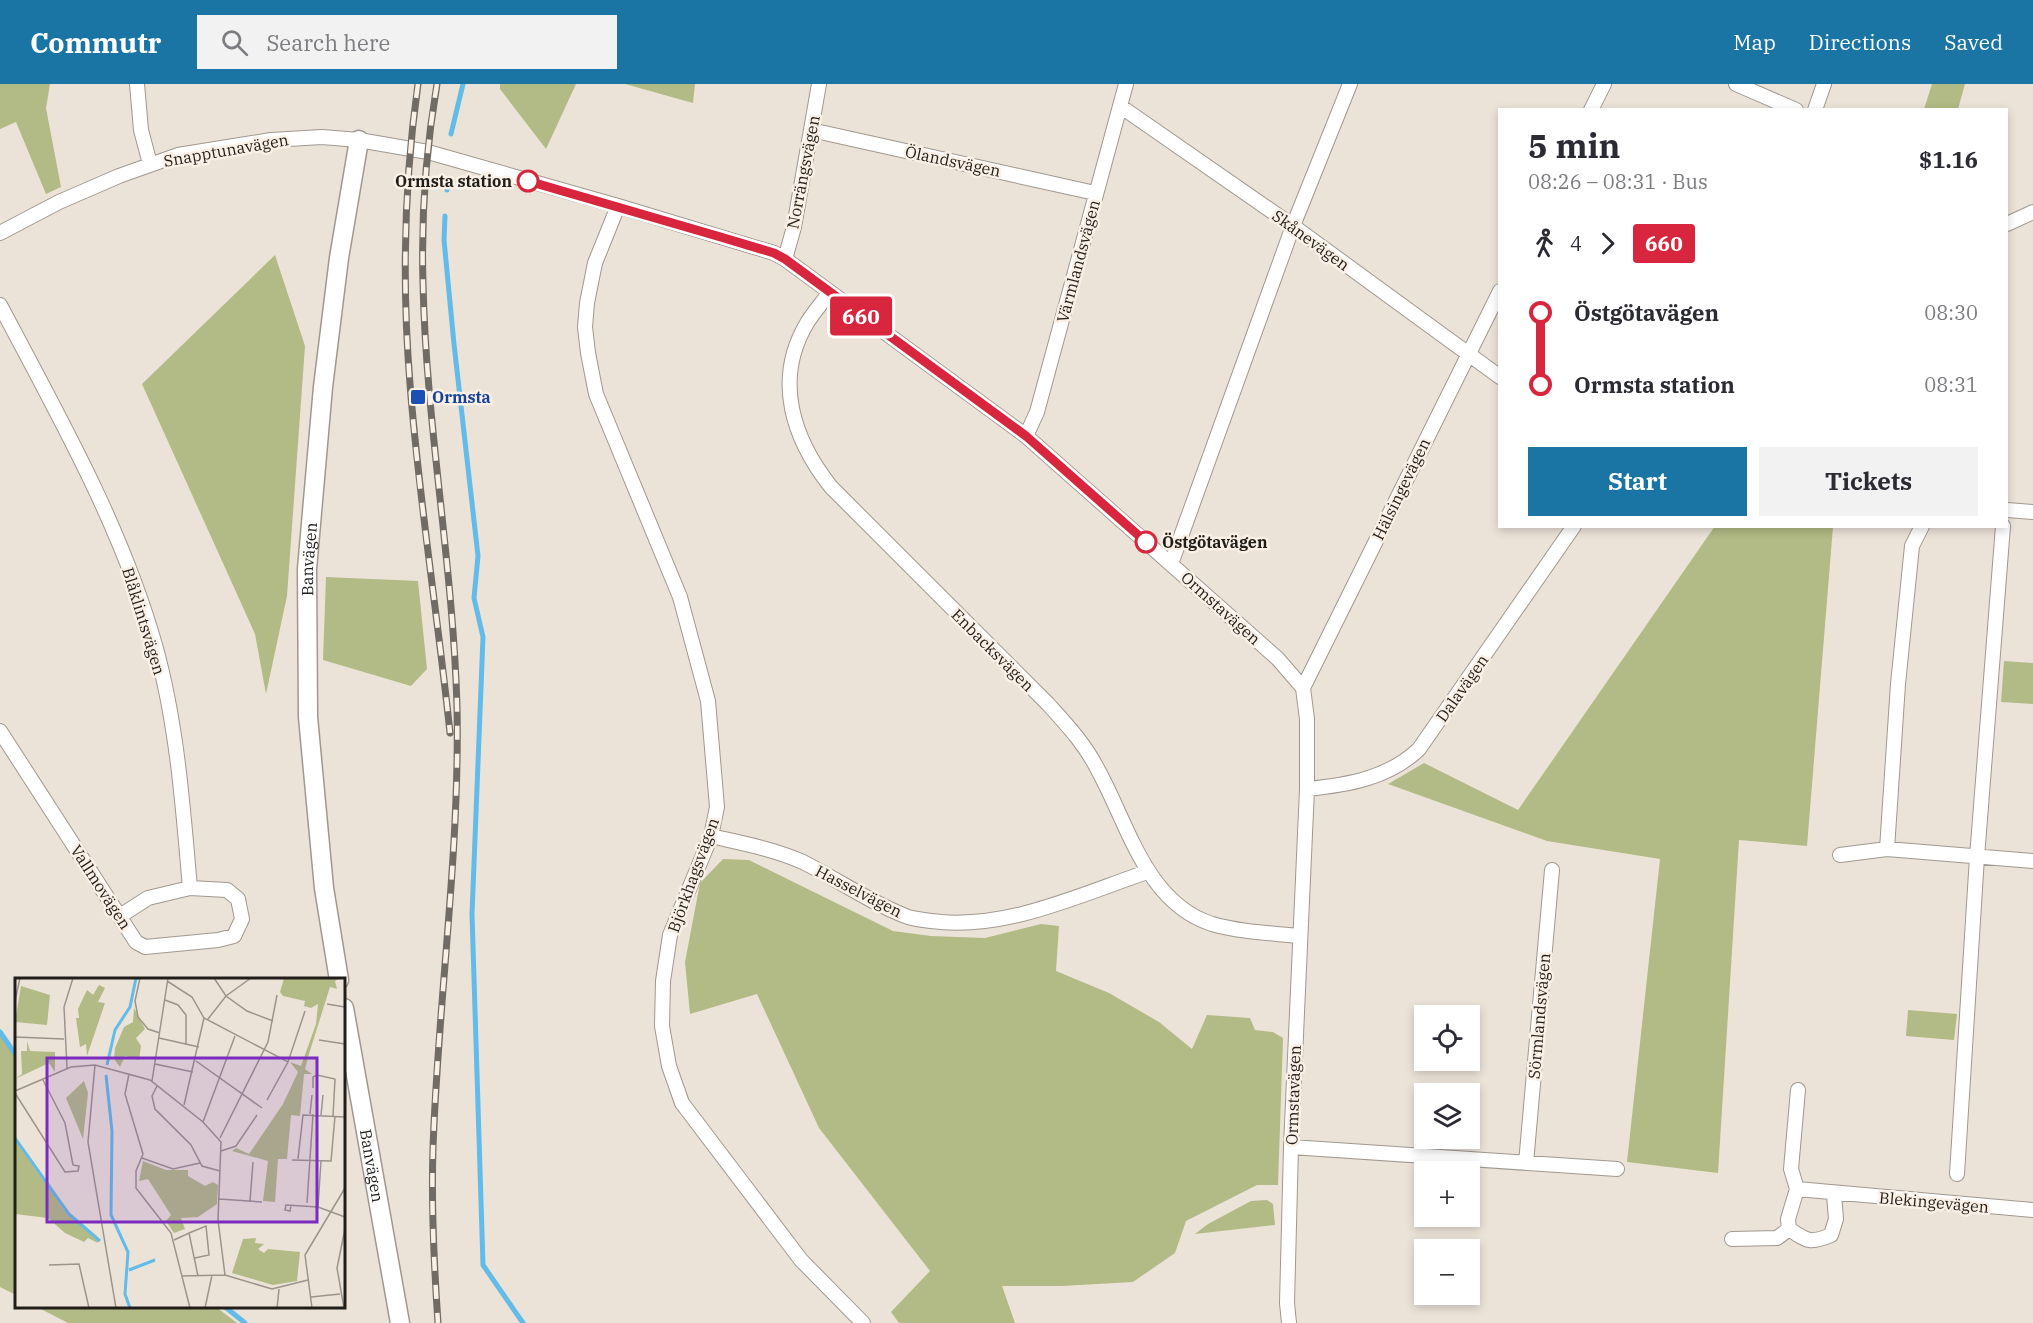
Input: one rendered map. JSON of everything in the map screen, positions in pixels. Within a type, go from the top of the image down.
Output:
[{"type":"street","points":[[137,84],[141,130],[150,164]]},
{"type":"street","name":"Norrängsvägen","points":[[785,259],[794,227],[819,84]]},
{"type":"street","name":"Värmlandsvägen","points":[[1026,436],[1037,412],[1126,84]]},
{"type":"street","points":[[1171,564],[1293,226],[1350,84]]},
{"type":"street","points":[[1592,108],[1604,84]]},
{"type":"street","points":[[1736,84],[1791,108]]},
{"type":"street","points":[[1816,108],[1824,84]]},
{"type":"street","name":"Skånevägen","points":[[1120,106],[1293,226],[1498,376]]},
{"type":"street","name":"Ölandsvägen","points":[[812,130],[1095,193]]},
{"type":"street","name":"Snapptunavägen","points":[[0,233],[59,202],[150,164],[178,155],[271,140],[322,137],[359,140]]},
{"type":"street","name":"Ormstavägen","points":[[359,140],[428,152],[618,206],[774,253],[785,259],[1026,436],[1278,658],[1302,688],[1307,719],[1307,789],[1291,1147],[1287,1303],[1289,1323]]},
{"type":"street","name":"Banvägen","points":[[339,978],[324,888],[308,717],[307,569],[323,387],[339,258],[359,140]]},
{"type":"street","name":"Björkhagsvägen","points":[[618,206],[595,263],[585,327],[588,353],[596,394],[680,597],[708,701],[717,807],[711,836],[670,935],[662,992],[662,1026],[669,1066],[682,1103],[801,1260],[863,1323]]},
{"type":"street","points":[[2008,224],[2033,212]]},
{"type":"street","name":"Enbacksvägen","points":[[830,294],[807,322],[794,350],[790,374],[790,398],[795,424],[808,456],[831,487],[1048,704],[1080,739],[1098,770],[1147,872],[1167,896],[1191,914],[1211,924],[1299,936]]},
{"type":"street","name":"Hälsingevägen","points":[[1302,688],[1498,295]]},
{"type":"street","name":"Blåklintsvägen","points":[[0,305],[77,452],[133,577],[155,645],[170,715],[181,793],[190,888]]},
{"type":"street","points":[[2008,510],[2033,512]]},
{"type":"street","name":"Dalavägen","points":[[1307,789],[1342,786],[1384,773],[1406,761],[1419,748],[1573,528]]},
{"type":"street","points":[[1887,849],[1898,684],[1912,546],[1921,528]]},
{"type":"street","points":[[1957,1174],[1977,857],[2003,528]]},
{"type":"street","name":"Vallmovägen","points":[[0,731],[136,942],[145,947],[218,940],[234,936],[242,919],[238,899],[227,890],[190,888]]},
{"type":"street","name":"Hasselvägen","points":[[711,836],[757,847],[800,861],[879,904],[910,918],[943,922],[987,921],[1031,912],[1147,872]]},
{"type":"street","points":[[1840,855],[1887,849],[2033,861]]},
{"type":"street","name":"Sörmlandsvägen","points":[[1526,1163],[1552,870]]},
{"type":"street","points":[[120,916],[148,898],[190,888]]},
{"type":"street","name":"Banvägen","points":[[345,1014],[400,1323]]},
{"type":"street","points":[[1798,1090],[1791,1170],[1797,1190],[1788,1218],[1790,1229],[1807,1241],[1819,1240],[1831,1235],[1836,1218],[1834,1194]]},
{"type":"street","points":[[1291,1147],[1617,1169]]},
{"type":"street","name":"Blekingevägen","points":[[1797,1190],[2033,1210]]},
{"type":"street","points":[[1732,1239],[1777,1238],[1790,1229]]},
{"type":"green space","points":[[0,84],[50,84],[46,108],[61,187],[46,194],[16,122],[0,129]]},
{"type":"green space","points":[[500,84],[576,84],[546,149],[500,89]]},
{"type":"green space","points":[[625,84],[695,84],[693,103]]},
{"type":"green space","points":[[1932,84],[1965,84],[1958,108],[1924,108]]},
{"type":"green space","points":[[275,255],[305,346],[287,596],[266,694],[255,634],[142,384]]},
{"type":"green space","points":[[1714,528],[1833,528],[1807,846],[1739,840],[1718,1173],[1627,1162],[1660,859],[1547,841],[1388,784],[1424,763],[1518,810]]},
{"type":"green space","points":[[326,577],[418,581],[427,669],[411,686],[323,660]]},
{"type":"green space","points":[[2004,661],[2033,663],[2033,704],[2001,702]]},
{"type":"green space","points":[[723,859],[749,860],[893,931],[931,936],[985,938],[1041,924],[1059,926],[1056,971],[1109,993],[1159,1022],[1192,1049],[1207,1015],[1250,1018],[1255,1030],[1273,1032],[1283,1038],[1278,1185],[1257,1185],[1186,1221],[1175,1253],[1133,1282],[1062,1286],[1002,1286],[1015,1323],[899,1323],[891,1312],[930,1271],[819,1128],[757,994],[690,1014],[685,962],[700,883]]},
{"type":"green space","points":[[1908,1010],[1957,1014],[1954,1040],[1906,1036]]},
{"type":"green space","points":[[0,1034],[15,1056],[15,1294],[0,1287]]},
{"type":"green space","points":[[1267,1200],[1273,1204],[1275,1225],[1195,1234],[1208,1224],[1251,1201]]},
{"type":"green space","points":[[39,1308],[217,1308],[237,1323],[68,1323]]},
{"type":"waterway","points":[[451,134],[463,84]]},
{"type":"waterway","points":[[447,190],[448,181]]},
{"type":"waterway","points":[[445,216],[444,240],[454,344],[478,556],[474,598],[483,637],[472,914],[483,1265],[523,1323]]},
{"type":"waterway","points":[[0,1032],[15,1054]]},
{"type":"waterway","points":[[226,1308],[245,1323]]},
{"type":"railway","points":[[418,84],[407,196],[405,272],[407,347],[418,472],[450,733]]},
{"type":"railway","points":[[437,84],[425,183],[423,283],[429,389],[455,653],[457,706],[455,817],[433,1148],[433,1236],[438,1323]]},
{"type":"bus line","name":"660","points":[[528,181],[774,253],[785,259],[1026,436],[1146,542]]},
{"type":"place","name":"Ormsta station","points":[[528,181]]},
{"type":"place","name":"Ormsta","points":[[418,397]]},
{"type":"place","name":"Östgötavägen","points":[[1146,542]]}]
